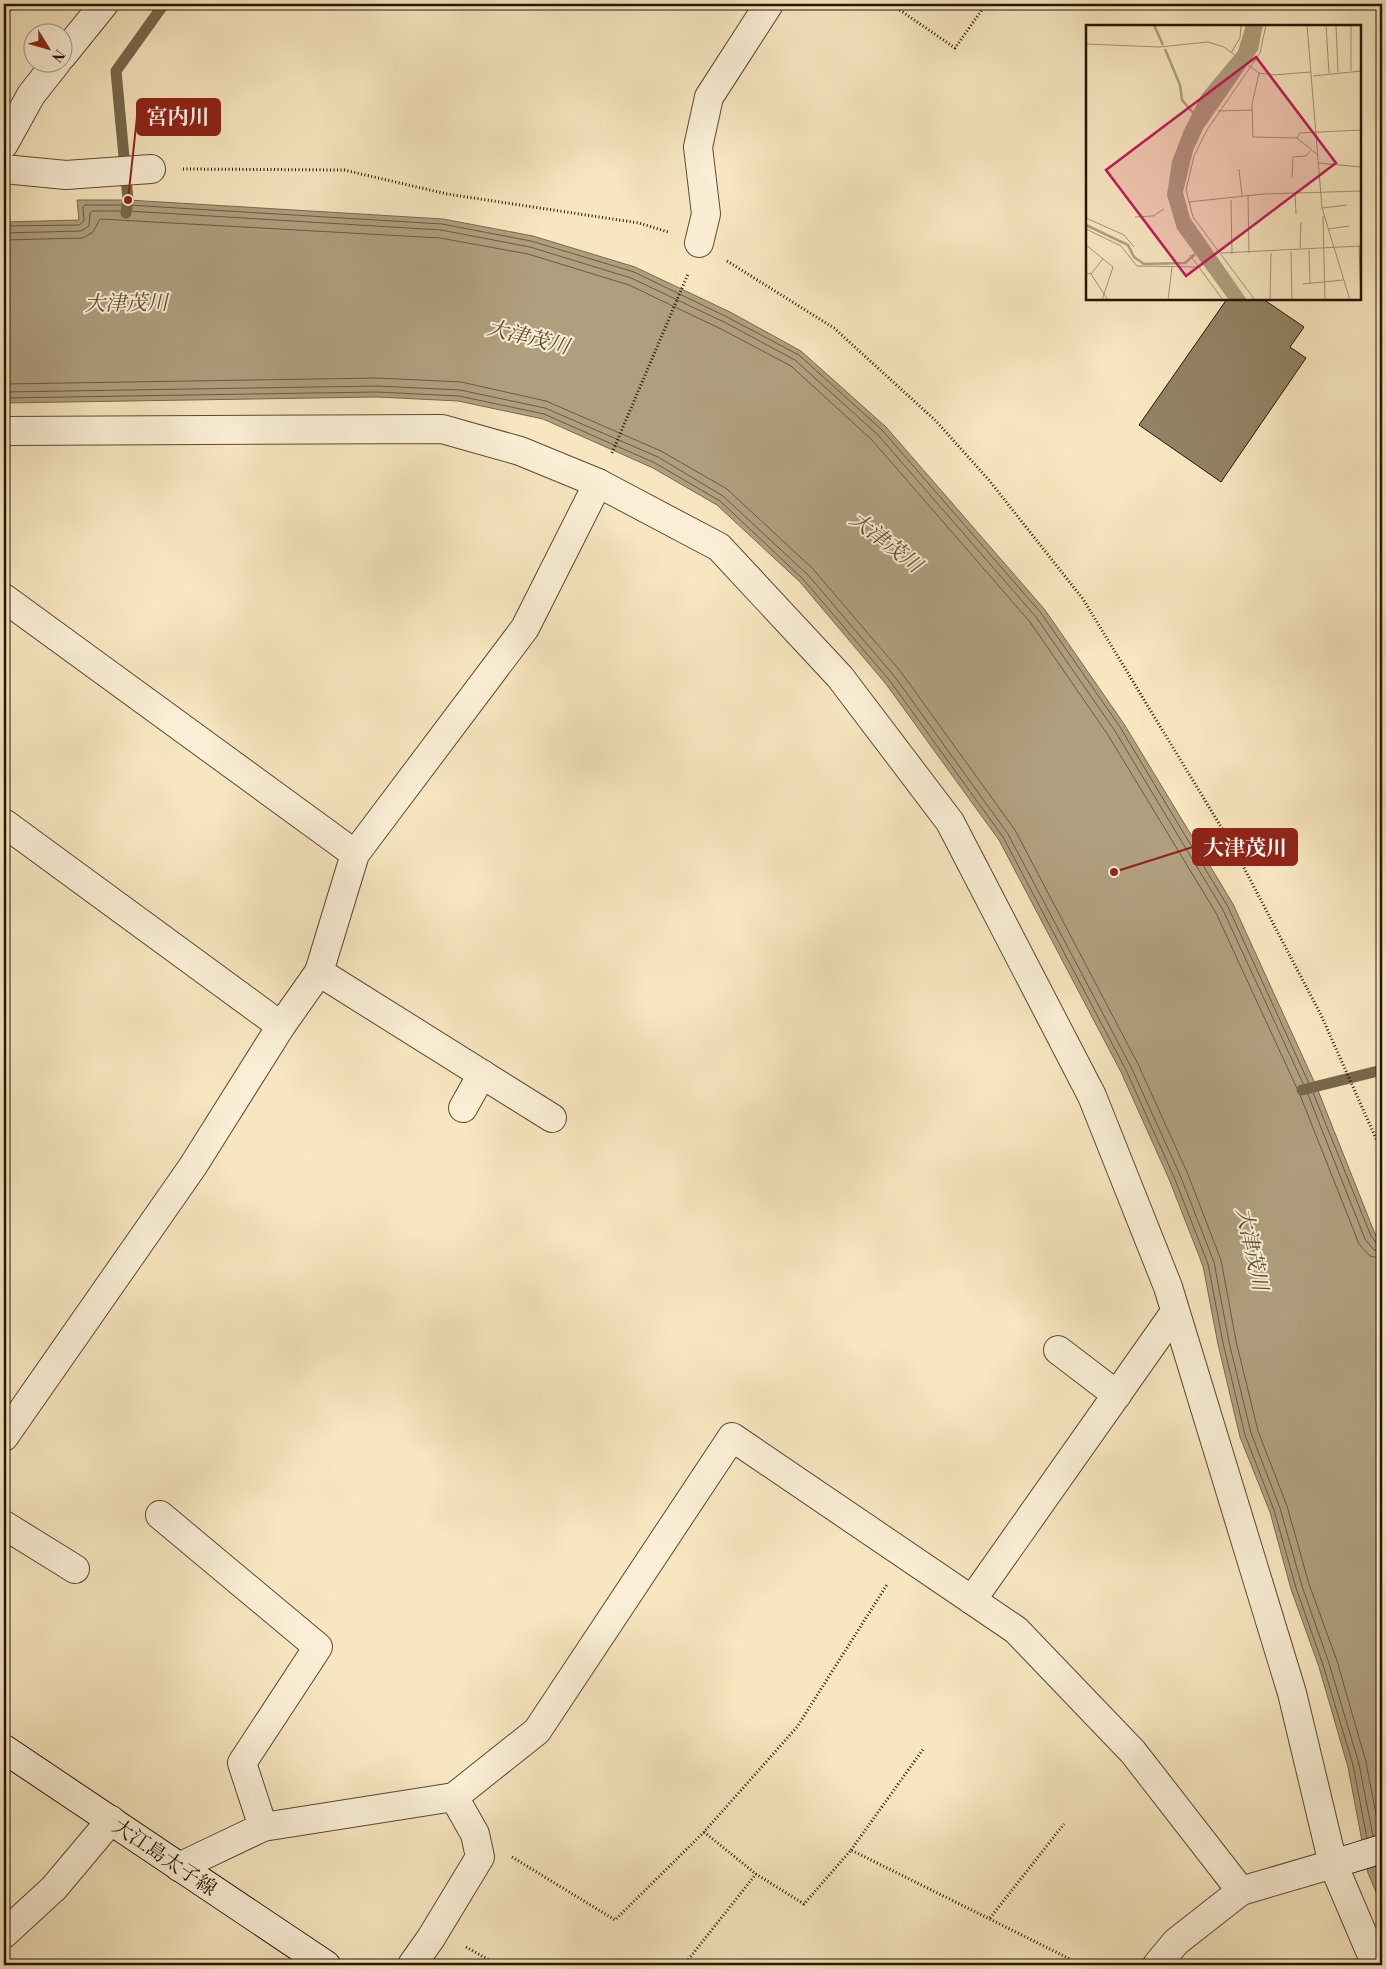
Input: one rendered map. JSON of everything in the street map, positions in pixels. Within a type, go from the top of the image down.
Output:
[{"type":"street","points":[[72,44],[104,4]]},
{"type":"street","points":[[699,243],[706,214],[698,147],[709,97],[769,4]]},
{"type":"street","points":[[4,144],[31,96],[49,72]]},
{"type":"street","points":[[4,169],[66,174],[151,169]]},
{"type":"street","points":[[4,431],[442,429],[603,472],[719,547],[840,677],[950,822],[1092,1096],[1175,1312],[1292,1693],[1333,1864],[1376,1965]]},
{"type":"street","points":[[5,1432],[193,1166],[281,1026],[319,972],[355,854],[524,628],[603,472]]},
{"type":"street","points":[[4,598],[355,854]]},
{"type":"street","points":[[4,824],[281,1026]]},
{"type":"street","points":[[319,972],[552,1118]]},
{"type":"street","points":[[463,1108],[482,1074]]},
{"type":"street","points":[[972,1600],[1175,1312]]},
{"type":"street","points":[[1058,1350],[1117,1394]]},
{"type":"street","points":[[179,1866],[263,1827],[454,1797],[537,1731],[732,1438],[1016,1630],[1133,1752],[1241,1891]]},
{"type":"street","points":[[160,1515],[318,1648],[242,1763],[263,1827]]},
{"type":"street","points":[[4,1525],[76,1569]]},
{"type":"street","name":"大江島太子線","points":[[4,1749],[326,1965]]},
{"type":"street","points":[[412,1965],[431,1938],[480,1857],[475,1834],[454,1797]]},
{"type":"street","points":[[4,1934],[54,1888],[111,1820]]},
{"type":"street","points":[[1157,1965],[1176,1942],[1241,1891],[1382,1849]]},
{"type":"path","points":[[891,4],[955,48],[986,4]]},
{"type":"path","points":[[151,169],[344,170],[447,194],[639,223],[699,243],[834,328],[936,421],[988,479],[1083,599],[1232,845],[1321,1015],[1382,1152]]},
{"type":"path","points":[[603,472],[690,269]]},
{"type":"path","points":[[475,1834],[615,1920],[704,1832],[797,1726],[905,1554]]},
{"type":"path","points":[[704,1832],[756,1874],[804,1904],[850,1850],[924,1748]]},
{"type":"path","points":[[990,1918],[1064,1824]]},
{"type":"path","points":[[850,1850],[1082,1965]]},
{"type":"path","points":[[684,1965],[756,1874]]},
{"type":"water","name":"大津茂川","points":[[77,200],[128,200],[443,219],[533,236],[635,267],[730,312],[801,351],[886,427],[1045,610],[1124,724],[1233,904],[1317,1088],[1375,1234],[1382,1242],[1382,1906],[1368,1873],[1348,1767],[1319,1667],[1291,1589],[1270,1512],[1240,1437],[1218,1344],[1203,1266],[1169,1179],[1121,1072],[999,840],[886,684],[800,582],[717,505],[653,468],[543,419],[458,401],[377,397],[4,403],[4,222],[79,220]]},
{"type":"building","points":[[1226,300],[1264,300],[1304,327],[1290,347],[1306,358],[1221,482],[1139,425]]},
{"type":"waterway","points":[[126,213],[128,200],[116,71],[164,4]]},
{"type":"waterway","points":[[1302,1090],[1382,1070]]},
{"type":"place","name":"宮内川","points":[[128,200]]},
{"type":"place","name":"大津茂川","points":[[1114,872]]}]
